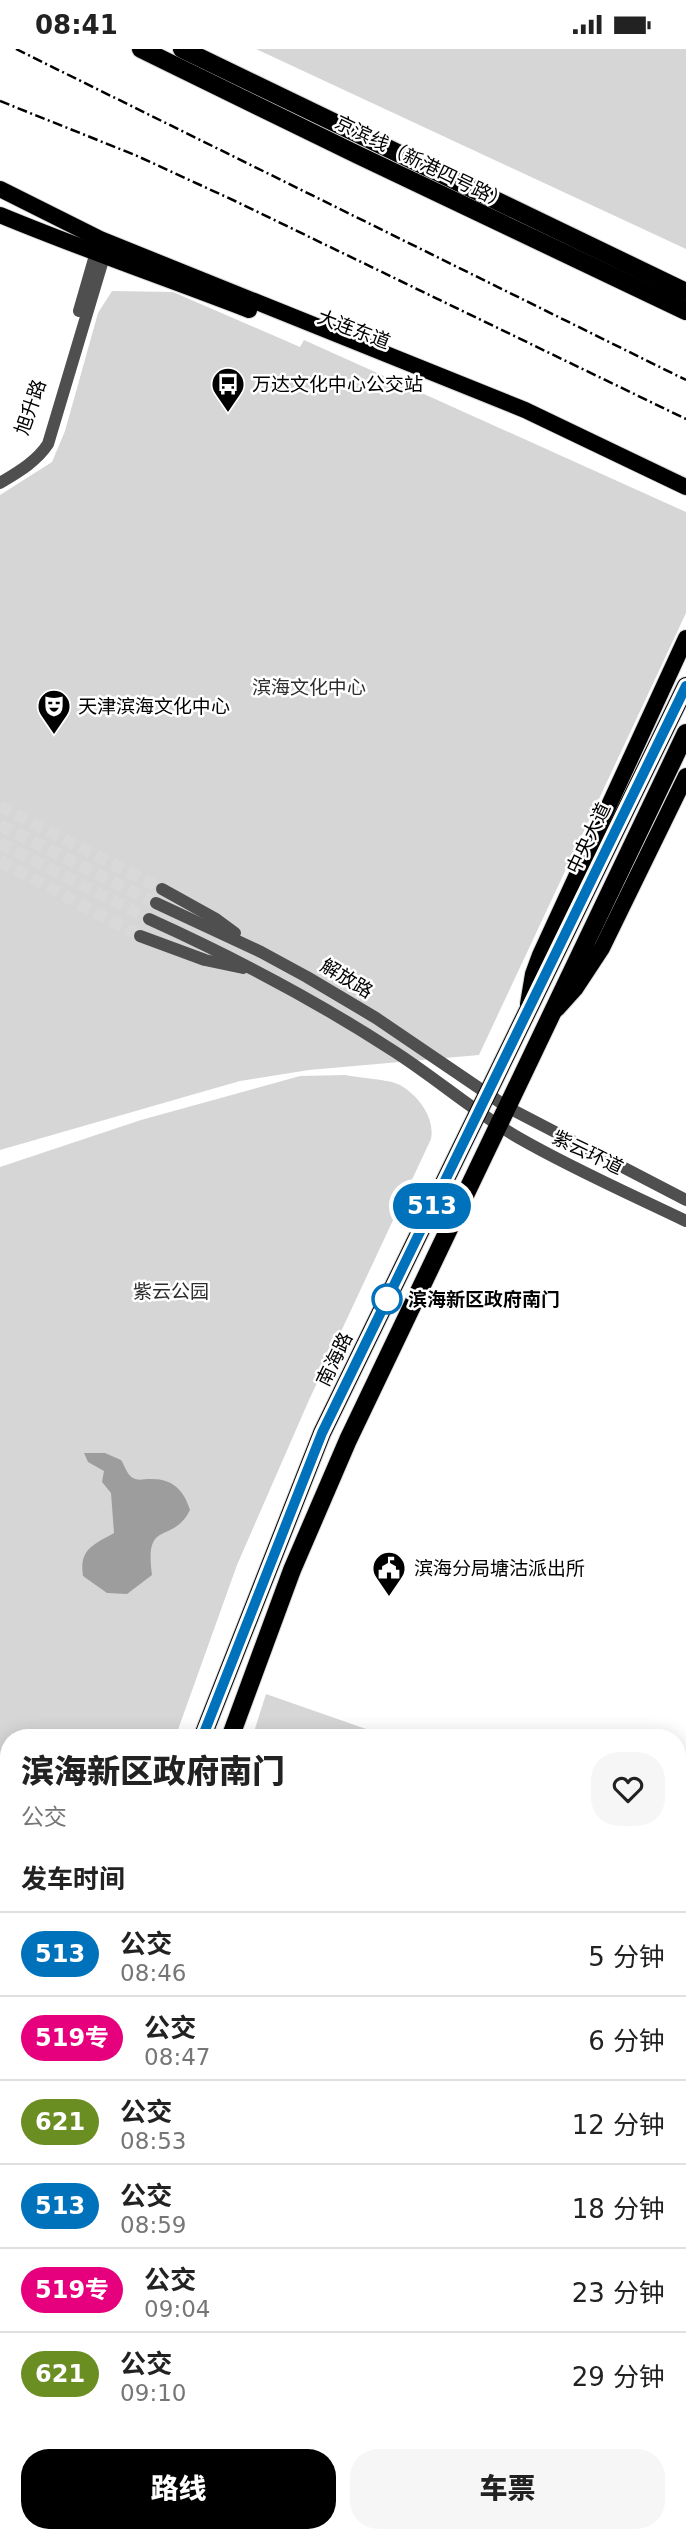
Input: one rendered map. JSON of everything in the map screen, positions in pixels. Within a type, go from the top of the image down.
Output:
[{"type":"highway","name":"京滨线（新港四号路）","points":[[141,49],[686,311]]},
{"type":"highway","name":"京滨线（新港四号路）","points":[[182,49],[686,292]]},
{"type":"highway","name":"中央大道","points":[[527,1009],[686,686]]},
{"type":"highway","points":[[233,1729],[292,1570],[348,1440],[686,733]]},
{"type":"highway","name":"南海路","points":[[206,1729],[322,1433],[527,1009]]},
{"type":"main road","points":[[0,189],[102,247]]},
{"type":"main road","name":"大连东道","points":[[0,215],[102,247],[525,410],[686,488]]},
{"type":"main road","name":"大连东道","points":[[102,247],[494,406],[562,435],[686,496]]},
{"type":"main road","points":[[527,1009],[533,974],[541,955],[686,638]]},
{"type":"main road","points":[[548,1019],[575,989],[601,948],[686,776]]},
{"type":"street","points":[[64,378],[102,247]]},
{"type":"street","name":"旭升路","points":[[0,475],[20,463],[41,442],[64,378]]},
{"type":"street","name":"旭升路","points":[[0,484],[25,468],[48,444],[64,378]]},
{"type":"street","points":[[162,889],[216,919],[261,952]]},
{"type":"street","name":"解放路","points":[[156,903],[261,952],[376,1018],[507,1107]]},
{"type":"street","name":"解放路","points":[[149,919],[214,948],[391,1049],[438,1080],[477,1112]]},
{"type":"street","points":[[140,936],[205,960],[255,971]]},
{"type":"street","name":"紫云环道","points":[[507,1107],[686,1200]]},
{"type":"street","name":"紫云环道","points":[[477,1112],[550,1155],[686,1221]]},
{"type":"green space","points":[[256,49],[686,49],[686,249]]},
{"type":"green space","name":"滨海文化中心","points":[[112,291],[173,292],[300,347],[304,340],[686,512],[686,613],[479,1055],[309,1070],[240,1081],[0,1150],[0,495],[52,462],[65,431],[98,313]]},
{"type":"green space","name":"紫云公园","points":[[345,1075],[400,1085],[424,1108],[431,1123],[431,1139],[309,1400],[237,1565],[178,1729],[0,1729],[0,1167],[141,1120],[300,1076]]},
{"type":"green space","points":[[266,1694],[366,1729],[255,1729]]},
{"type":"shaded area","points":[[84,1453],[105,1453],[121,1460],[129,1475],[135,1479],[158,1479],[171,1483],[181,1491],[190,1510],[183,1521],[156,1538],[152,1545],[152,1575],[127,1594],[107,1593],[83,1576],[83,1560],[89,1549],[114,1533],[111,1493],[102,1482],[104,1471],[88,1462]]},
{"type":"tunnel","points":[[0,806],[162,889]]},
{"type":"tunnel","points":[[0,825],[156,903]]},
{"type":"tunnel","points":[[0,843],[149,919]]},
{"type":"tunnel","points":[[0,861],[140,936]]},
{"type":"railway","points":[[16,49],[686,380]]},
{"type":"railway","points":[[0,101],[135,155],[235,201],[686,419]]},
{"type":"bus line","name":"513","points":[[206,1729],[322,1433],[686,686]]},
{"type":"place","name":"万达文化中心公交站","points":[[228,414]]},
{"type":"place","name":"天津滨海文化中心","points":[[54,736]]},
{"type":"place","name":"滨海新区政府南门","points":[[387,1299]]},
{"type":"place","name":"滨海分局塘沽派出所","points":[[389,1598]]}]
